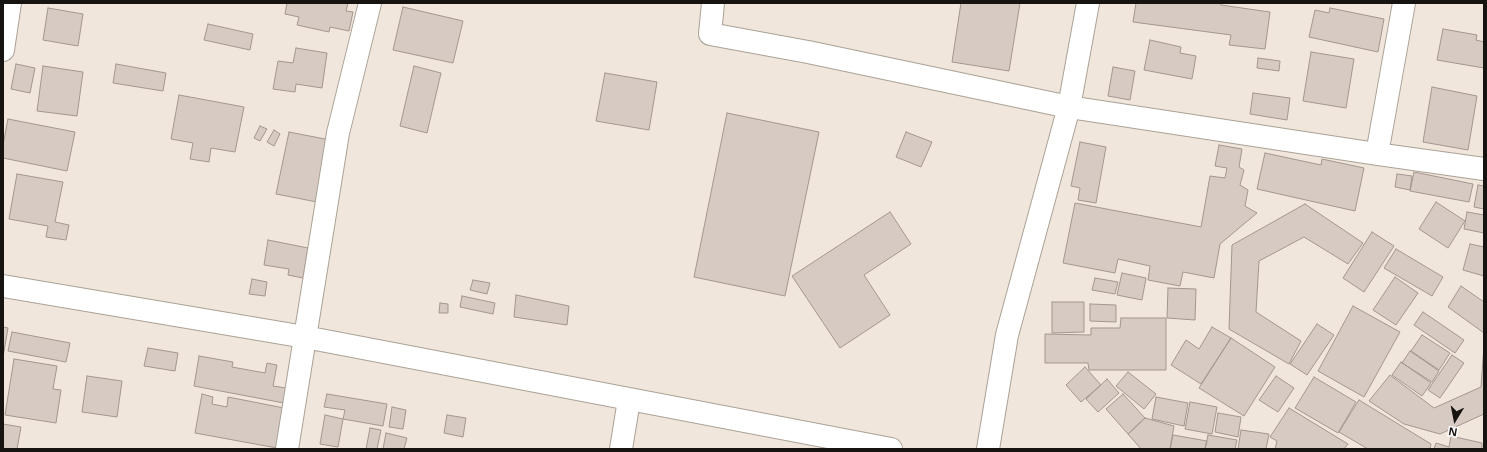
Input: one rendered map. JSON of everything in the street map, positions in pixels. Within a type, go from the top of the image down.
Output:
[{"type":"street","points":[[3,50],[10,3]]},
{"type":"street","points":[[286,449],[338,133],[370,3]]},
{"type":"street","points":[[713,3],[710,34],[808,52],[1069,107],[1484,169]]},
{"type":"street","points":[[988,449],[1007,335],[1069,107],[1088,3]]},
{"type":"street","points":[[1378,154],[1404,3]]},
{"type":"street","points":[[3,286],[304,337],[891,449]]},
{"type":"street","points":[[621,449],[629,400]]},
{"type":"building","points":[[287,3],[348,3],[346,11],[353,12],[349,31],[330,27],[329,32],[297,25],[299,17],[285,14]]},
{"type":"building","points":[[961,3],[1020,3],[1009,71],[952,62]]},
{"type":"building","points":[[1136,3],[1221,3],[1221,5],[1270,12],[1265,49],[1229,45],[1231,35],[1133,22]]},
{"type":"building","points":[[403,7],[463,21],[453,63],[393,50]]},
{"type":"building","points":[[48,8],[83,14],[78,46],[43,40]]},
{"type":"building","points":[[1330,8],[1384,19],[1378,52],[1309,37],[1315,10],[1329,13]]},
{"type":"building","points":[[208,24],[253,34],[250,50],[204,40]]},
{"type":"building","points":[[1443,29],[1477,35],[1476,40],[1484,42],[1484,68],[1437,60]]},
{"type":"building","points":[[1150,40],[1181,47],[1180,53],[1196,56],[1192,79],[1144,70]]},
{"type":"building","points":[[296,48],[327,53],[322,88],[296,84],[295,92],[273,89],[278,61],[293,63]]},
{"type":"building","points":[[1311,52],[1354,59],[1346,108],[1303,101]]},
{"type":"building","points":[[1258,58],[1280,61],[1279,71],[1257,68]]},
{"type":"building","points":[[16,64],[35,68],[30,93],[11,89]]},
{"type":"building","points":[[116,64],[166,73],[163,91],[113,83]]},
{"type":"building","points":[[43,66],[83,72],[77,116],[37,111]]},
{"type":"building","points":[[414,66],[441,73],[427,133],[400,126]]},
{"type":"building","points":[[1113,67],[1135,71],[1130,100],[1108,96]]},
{"type":"building","points":[[605,73],[657,82],[649,130],[596,121]]},
{"type":"building","points":[[1432,87],[1477,96],[1468,150],[1423,142]]},
{"type":"building","points":[[1253,93],[1290,98],[1287,120],[1250,114]]},
{"type":"building","points":[[179,95],[244,107],[235,152],[211,148],[209,162],[190,159],[193,143],[171,139]]},
{"type":"building","points":[[727,113],[819,132],[785,296],[694,277]]},
{"type":"building","points":[[8,119],[75,132],[67,171],[3,158],[3,145]]},
{"type":"building","points":[[260,126],[267,129],[260,141],[254,138]]},
{"type":"building","points":[[274,130],[280,134],[274,146],[267,142]]},
{"type":"building","points":[[289,132],[330,140],[317,202],[276,194]]},
{"type":"building","points":[[906,132],[932,142],[921,167],[896,157]]},
{"type":"building","points":[[1080,142],[1106,147],[1096,203],[1078,200],[1080,188],[1071,186]]},
{"type":"building","points":[[1219,145],[1242,149],[1239,167],[1244,170],[1240,185],[1248,190],[1245,206],[1257,213],[1220,244],[1214,278],[1183,272],[1180,286],[1148,280],[1150,266],[1118,259],[1115,273],[1063,263],[1075,203],[1201,227],[1210,176],[1225,178],[1227,168],[1215,166]]},
{"type":"building","points":[[1265,153],[1321,165],[1322,159],[1364,168],[1355,211],[1257,189]]},
{"type":"building","points":[[1414,172],[1473,184],[1469,202],[1410,191]]},
{"type":"building","points":[[17,174],[63,182],[55,222],[69,225],[66,240],[46,237],[48,226],[9,219]]},
{"type":"building","points":[[1397,174],[1412,176],[1410,190],[1395,187]]},
{"type":"building","points":[[1478,185],[1484,186],[1484,209],[1474,207]]},
{"type":"building","points":[[1436,202],[1465,221],[1448,248],[1419,229]]},
{"type":"building","points":[[1305,204],[1363,243],[1348,264],[1304,237],[1259,261],[1256,312],[1301,341],[1289,364],[1229,329],[1232,245]]},
{"type":"building","points":[[890,212],[911,244],[864,275],[890,315],[840,348],[792,276]]},
{"type":"building","points":[[1467,212],[1484,215],[1484,233],[1464,229]]},
{"type":"building","points":[[1372,232],[1394,246],[1364,292],[1343,278]]},
{"type":"building","points":[[268,240],[308,248],[303,278],[288,275],[289,269],[264,265]]},
{"type":"building","points":[[1470,244],[1484,247],[1484,276],[1463,270]]},
{"type":"building","points":[[1396,249],[1443,277],[1432,296],[1384,268]]},
{"type":"building","points":[[1122,273],[1146,278],[1142,300],[1117,295]]},
{"type":"building","points":[[1395,277],[1418,293],[1396,325],[1373,310]]},
{"type":"building","points":[[1095,278],[1118,282],[1115,294],[1092,290]]},
{"type":"building","points":[[252,279],[267,282],[265,296],[249,294]]},
{"type":"building","points":[[473,280],[490,283],[487,294],[470,290]]},
{"type":"building","points":[[1461,286],[1484,302],[1484,333],[1448,307]]},
{"type":"building","points":[[1168,288],[1196,289],[1195,320],[1167,318]]},
{"type":"building","points":[[516,295],[569,306],[567,325],[514,317]]},
{"type":"building","points":[[462,296],[495,303],[493,314],[460,307]]},
{"type":"building","points":[[1052,302],[1084,302],[1084,332],[1052,333]]},
{"type":"building","points":[[440,303],[448,304],[448,313],[439,313]]},
{"type":"building","points":[[1090,304],[1116,305],[1116,322],[1090,321]]},
{"type":"building","points":[[1353,306],[1400,332],[1364,397],[1318,371]]},
{"type":"building","points":[[1423,312],[1464,340],[1455,353],[1414,325]]},
{"type":"building","points":[[1121,318],[1166,318],[1166,370],[1089,370],[1088,363],[1045,363],[1045,334],[1091,335],[1091,328],[1120,328]]},
{"type":"building","points":[[1317,324],[1334,335],[1307,375],[1290,364]]},
{"type":"building","points":[[3,327],[8,328],[3,357]]},
{"type":"building","points":[[1212,327],[1231,338],[1201,384],[1171,365],[1186,340],[1199,349]]},
{"type":"building","points":[[12,332],[70,343],[66,362],[8,351]]},
{"type":"building","points":[[1422,335],[1450,353],[1439,370],[1411,351]]},
{"type":"building","points":[[1231,338],[1275,367],[1244,416],[1199,388]]},
{"type":"building","points":[[1484,345],[1484,414],[1440,434],[1404,424],[1369,401],[1390,375],[1434,408],[1481,387]]},
{"type":"building","points":[[148,348],[178,353],[175,371],[144,366]]},
{"type":"building","points":[[1410,351],[1439,371],[1432,382],[1402,363]]},
{"type":"building","points":[[1452,355],[1464,363],[1440,398],[1428,390]]},
{"type":"building","points":[[199,356],[233,362],[232,367],[265,373],[267,363],[277,365],[273,386],[286,388],[284,403],[194,386]]},
{"type":"building","points":[[14,359],[57,366],[53,389],[61,390],[56,423],[5,415]]},
{"type":"building","points":[[1401,362],[1431,383],[1422,396],[1392,375]]},
{"type":"building","points":[[1085,367],[1101,385],[1081,402],[1066,385]]},
{"type":"building","points":[[1128,372],[1156,394],[1144,409],[1116,386]]},
{"type":"building","points":[[87,376],[122,381],[117,417],[82,412]]},
{"type":"building","points":[[1276,376],[1294,388],[1278,412],[1259,400]]},
{"type":"building","points":[[1314,377],[1356,402],[1338,433],[1295,408]]},
{"type":"building","points":[[1107,379],[1119,393],[1098,412],[1086,399]]},
{"type":"building","points":[[202,394],[213,397],[212,404],[227,407],[228,397],[284,408],[277,448],[195,433]]},
{"type":"building","points":[[327,394],[387,404],[383,426],[343,419],[345,410],[324,407]]},
{"type":"building","points":[[1123,394],[1145,418],[1128,434],[1106,409]]},
{"type":"building","points":[[1156,397],[1188,403],[1184,426],[1152,419]]},
{"type":"building","points":[[1359,400],[1431,444],[1430,449],[1368,449],[1339,432]]},
{"type":"building","points":[[1190,402],[1217,407],[1212,434],[1185,429]]},
{"type":"building","points":[[392,407],[406,410],[403,429],[389,427]]},
{"type":"building","points":[[1289,408],[1348,444],[1344,449],[1275,449],[1277,441],[1270,437]]},
{"type":"building","points":[[1218,413],[1241,417],[1238,437],[1215,432]]},
{"type":"building","points":[[325,415],[343,419],[338,447],[320,444]]},
{"type":"building","points":[[447,415],[466,418],[463,437],[444,433]]},
{"type":"building","points":[[1145,418],[1174,426],[1170,449],[1141,449],[1128,434]]},
{"type":"building","points":[[3,424],[21,427],[17,449],[3,449]]},
{"type":"building","points":[[370,428],[381,430],[377,449],[366,449]]},
{"type":"building","points":[[1241,430],[1269,434],[1266,449],[1238,449]]},
{"type":"building","points":[[386,433],[407,438],[404,449],[383,449]]},
{"type":"building","points":[[1173,435],[1207,441],[1205,449],[1170,449]]},
{"type":"building","points":[[1208,435],[1237,440],[1235,449],[1205,449]]},
{"type":"building","points":[[1451,436],[1482,443],[1482,449],[1434,449],[1436,443],[1449,447]]}]
